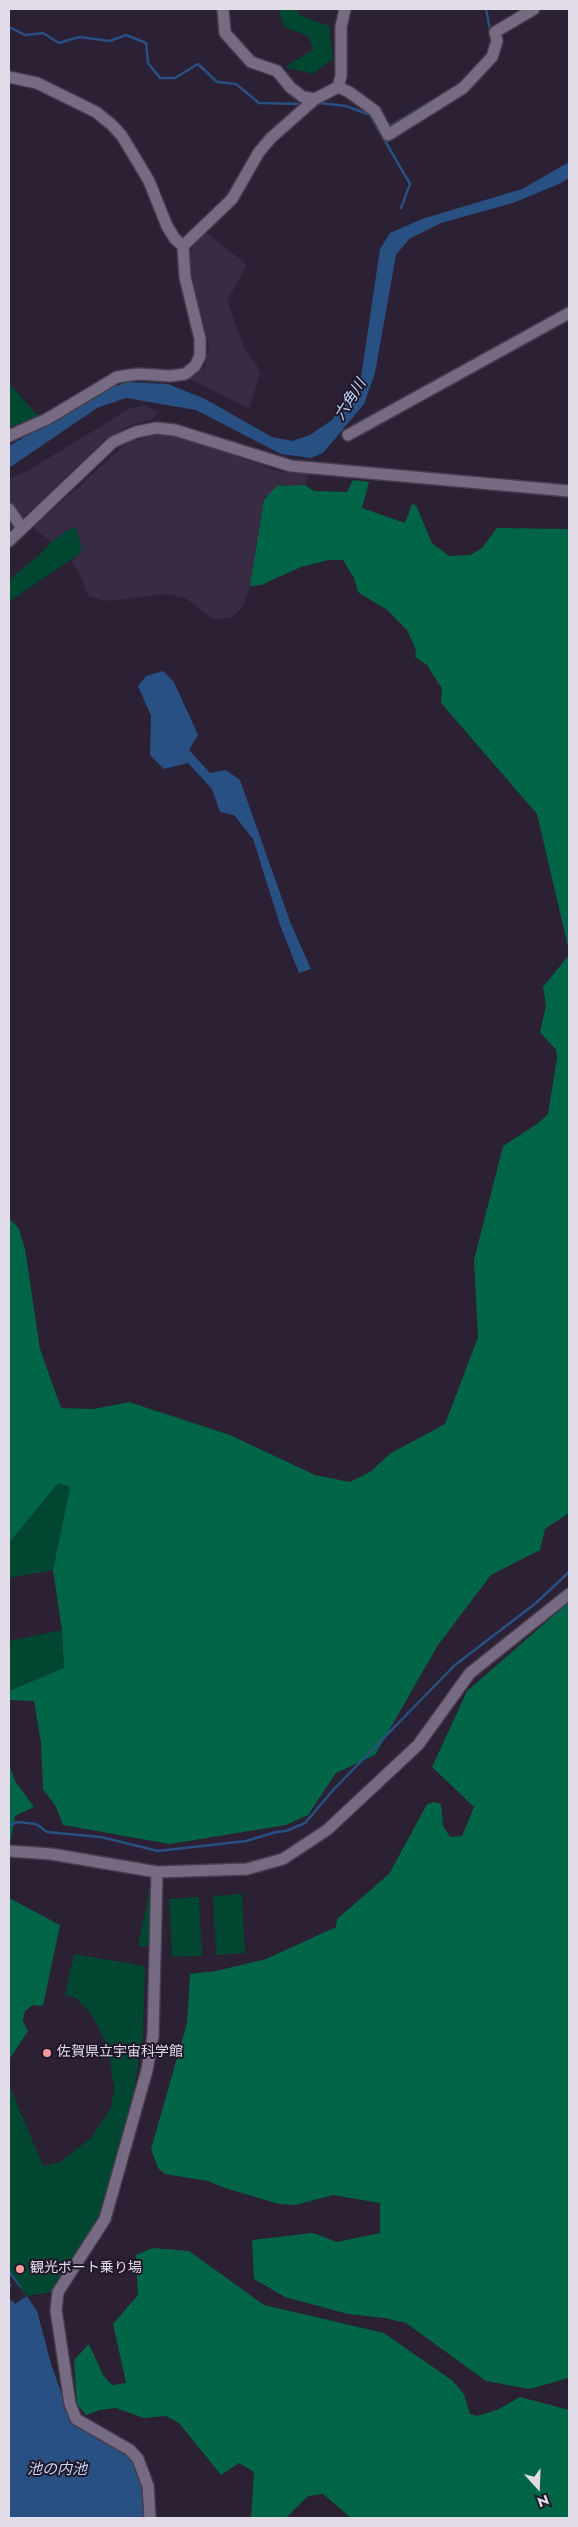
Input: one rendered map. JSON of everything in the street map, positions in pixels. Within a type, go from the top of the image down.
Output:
[{"type":"street","points":[[223,9],[225,32],[251,62],[277,71],[290,87],[303,97],[315,99]]},
{"type":"street","points":[[183,246],[232,199],[259,152],[271,138],[315,99],[338,87],[341,76],[341,27],[344,9]]},
{"type":"street","points":[[338,87],[349,92],[375,111],[388,135],[463,88],[492,57],[496,41],[495,32],[534,9]]},
{"type":"street","points":[[9,77],[37,83],[96,112],[122,136],[149,181],[167,226],[175,240],[183,246],[185,277],[200,339],[200,356],[195,366],[184,374],[170,376],[138,374],[117,377],[47,419],[9,436]]},
{"type":"street","points":[[348,434],[569,313]]},
{"type":"street","points":[[9,541],[113,442],[136,432],[156,428],[175,430],[291,466],[569,491]]},
{"type":"street","points":[[9,508],[22,528]]},
{"type":"street","points":[[9,1851],[51,1854],[157,1872],[247,1868],[283,1859],[327,1830],[418,1745],[470,1674],[569,1594]]},
{"type":"street","points":[[150,2518],[148,2486],[138,2459],[130,2450],[76,2419],[70,2404],[56,2310],[58,2292],[105,2219],[147,2070],[153,2036],[157,1872]]},
{"type":"shaded area","points":[[206,232],[247,265],[227,301],[246,352],[256,363],[260,375],[249,409],[189,379],[205,367],[209,346],[188,261],[193,245]]},
{"type":"shaded area","points":[[145,405],[158,413],[153,419],[128,426],[105,439],[9,531],[9,479],[29,470],[129,409]]},
{"type":"shaded area","points":[[154,434],[172,434],[281,472],[309,474],[305,485],[277,487],[264,500],[250,586],[243,606],[233,617],[215,620],[185,598],[168,594],[105,601],[88,596],[81,577],[71,561],[79,554],[67,531],[51,542],[33,528],[124,445]]},
{"type":"green space","points":[[278,9],[296,9],[300,15],[329,26],[333,59],[313,74],[285,67],[313,50],[308,36],[284,27]]},
{"type":"green space","points":[[9,383],[38,416],[9,428]]},
{"type":"green space","points":[[353,480],[369,482],[362,508],[405,523],[412,504],[416,505],[432,543],[449,556],[470,555],[482,548],[497,528],[569,529],[569,951],[537,814],[441,703],[442,689],[427,665],[415,657],[416,650],[407,630],[387,610],[358,592],[354,578],[343,560],[329,560],[301,567],[261,585],[250,586],[264,500],[277,486],[305,485],[314,491],[347,492]]},
{"type":"green space","points":[[76,527],[82,548],[79,554],[9,602],[9,580],[39,555],[51,542]]},
{"type":"green space","points":[[569,955],[569,1513],[545,1529],[540,1550],[491,1575],[438,1645],[375,1755],[336,1773],[308,1815],[286,1825],[170,1844],[63,1825],[56,1807],[43,1789],[41,1743],[34,1701],[9,1700],[9,1691],[64,1668],[62,1630],[53,1570],[70,1487],[58,1483],[9,1543],[9,1218],[19,1229],[25,1249],[40,1349],[61,1408],[94,1409],[129,1402],[230,1435],[315,1475],[350,1482],[370,1472],[391,1453],[445,1424],[478,1337],[474,1260],[503,1146],[537,1124],[548,1114],[557,1058],[556,1050],[540,1032],[546,1006],[543,987]]},
{"type":"green space","points":[[58,1483],[70,1487],[53,1570],[9,1578],[9,1543]]},
{"type":"green space","points":[[569,1602],[569,2378],[529,2389],[486,2381],[406,2323],[385,2318],[348,2314],[285,2297],[254,2279],[252,2240],[313,2233],[337,2242],[380,2233],[380,2203],[333,2195],[295,2205],[279,2204],[208,2181],[165,2174],[158,2168],[151,2149],[187,2023],[190,1974],[216,1971],[266,1959],[336,1927],[337,1919],[389,1874],[427,1804],[434,1802],[441,1804],[443,1826],[450,1837],[462,1836],[474,1807],[432,1767],[467,1691]]},
{"type":"green space","points":[[62,1630],[64,1668],[9,1691],[9,1641]]},
{"type":"green space","points":[[9,1764],[15,1781],[34,1807],[15,1816],[10,1844]]},
{"type":"green space","points":[[152,1887],[151,1944],[145,1947],[138,1945],[149,1893],[148,1888]]},
{"type":"green space","points":[[242,1894],[245,1953],[216,1955],[213,1896]]},
{"type":"green space","points":[[199,1897],[202,1956],[172,1957],[169,1899]]},
{"type":"green space","points":[[9,1898],[60,1925],[43,2006],[33,2005],[25,2011],[23,2021],[28,2031],[9,2060]]},
{"type":"green space","points":[[74,1954],[145,1966],[143,2037],[123,2153],[102,2218],[53,2292],[27,2296],[9,2269],[9,2084],[43,2166],[60,2162],[91,2138],[111,2108],[114,2088],[108,2049],[100,2030],[90,2013],[76,1998],[65,1995]]},
{"type":"green space","points":[[153,2248],[189,2251],[264,2305],[384,2333],[453,2381],[464,2394],[470,2414],[477,2416],[497,2410],[520,2397],[569,2410],[569,2518],[351,2518],[323,2494],[308,2496],[286,2518],[251,2518],[254,2472],[239,2463],[221,2475],[179,2423],[166,2416],[144,2418],[116,2408],[100,2410],[86,2415],[77,2404],[74,2360],[89,2344],[103,2375],[112,2385],[126,2383],[113,2324],[138,2295],[136,2255]]},
{"type":"water","name":"六角川","points":[[569,162],[569,178],[559,184],[513,203],[441,223],[409,239],[396,255],[375,373],[364,404],[323,453],[311,458],[281,454],[196,410],[126,398],[97,408],[9,468],[9,446],[109,388],[129,382],[168,384],[205,399],[272,437],[292,441],[310,435],[332,420],[361,377],[380,249],[390,233],[422,219],[522,189]]},
{"type":"water","points":[[163,671],[174,682],[198,735],[189,750],[210,773],[226,770],[240,780],[291,924],[311,969],[299,973],[280,925],[253,839],[234,815],[220,812],[212,789],[188,763],[164,769],[150,755],[151,716],[138,686],[146,676]]},
{"type":"water","name":"池の内池","points":[[9,2269],[37,2311],[52,2367],[69,2414],[88,2433],[130,2454],[142,2484],[145,2518],[9,2518]]},
{"type":"pier","points":[[9,2274],[27,2296],[15,2304],[12,2300],[9,2302],[9,2288],[12,2286],[9,2281]]},
{"type":"waterway","points":[[486,9],[492,39],[490,44]]},
{"type":"waterway","points":[[9,27],[25,35],[43,33],[59,43],[79,37],[110,41],[126,35],[146,43],[148,63],[160,78],[175,78],[198,64],[217,82],[236,84],[259,103],[301,104]]},
{"type":"waterway","points":[[388,127],[433,100]]},
{"type":"waterway","points":[[320,103],[346,106],[370,115],[410,184],[401,208]]},
{"type":"waterway","points":[[9,1825],[18,1822],[36,1824],[47,1832],[101,1837],[158,1851],[246,1841],[286,1831],[305,1823],[335,1788],[455,1665],[536,1603],[569,1572]]},
{"type":"place","name":"佐賀県立宇宙科学館","points":[[47,2053]]},
{"type":"place","name":"観光ボート乗り場","points":[[20,2269]]}]
